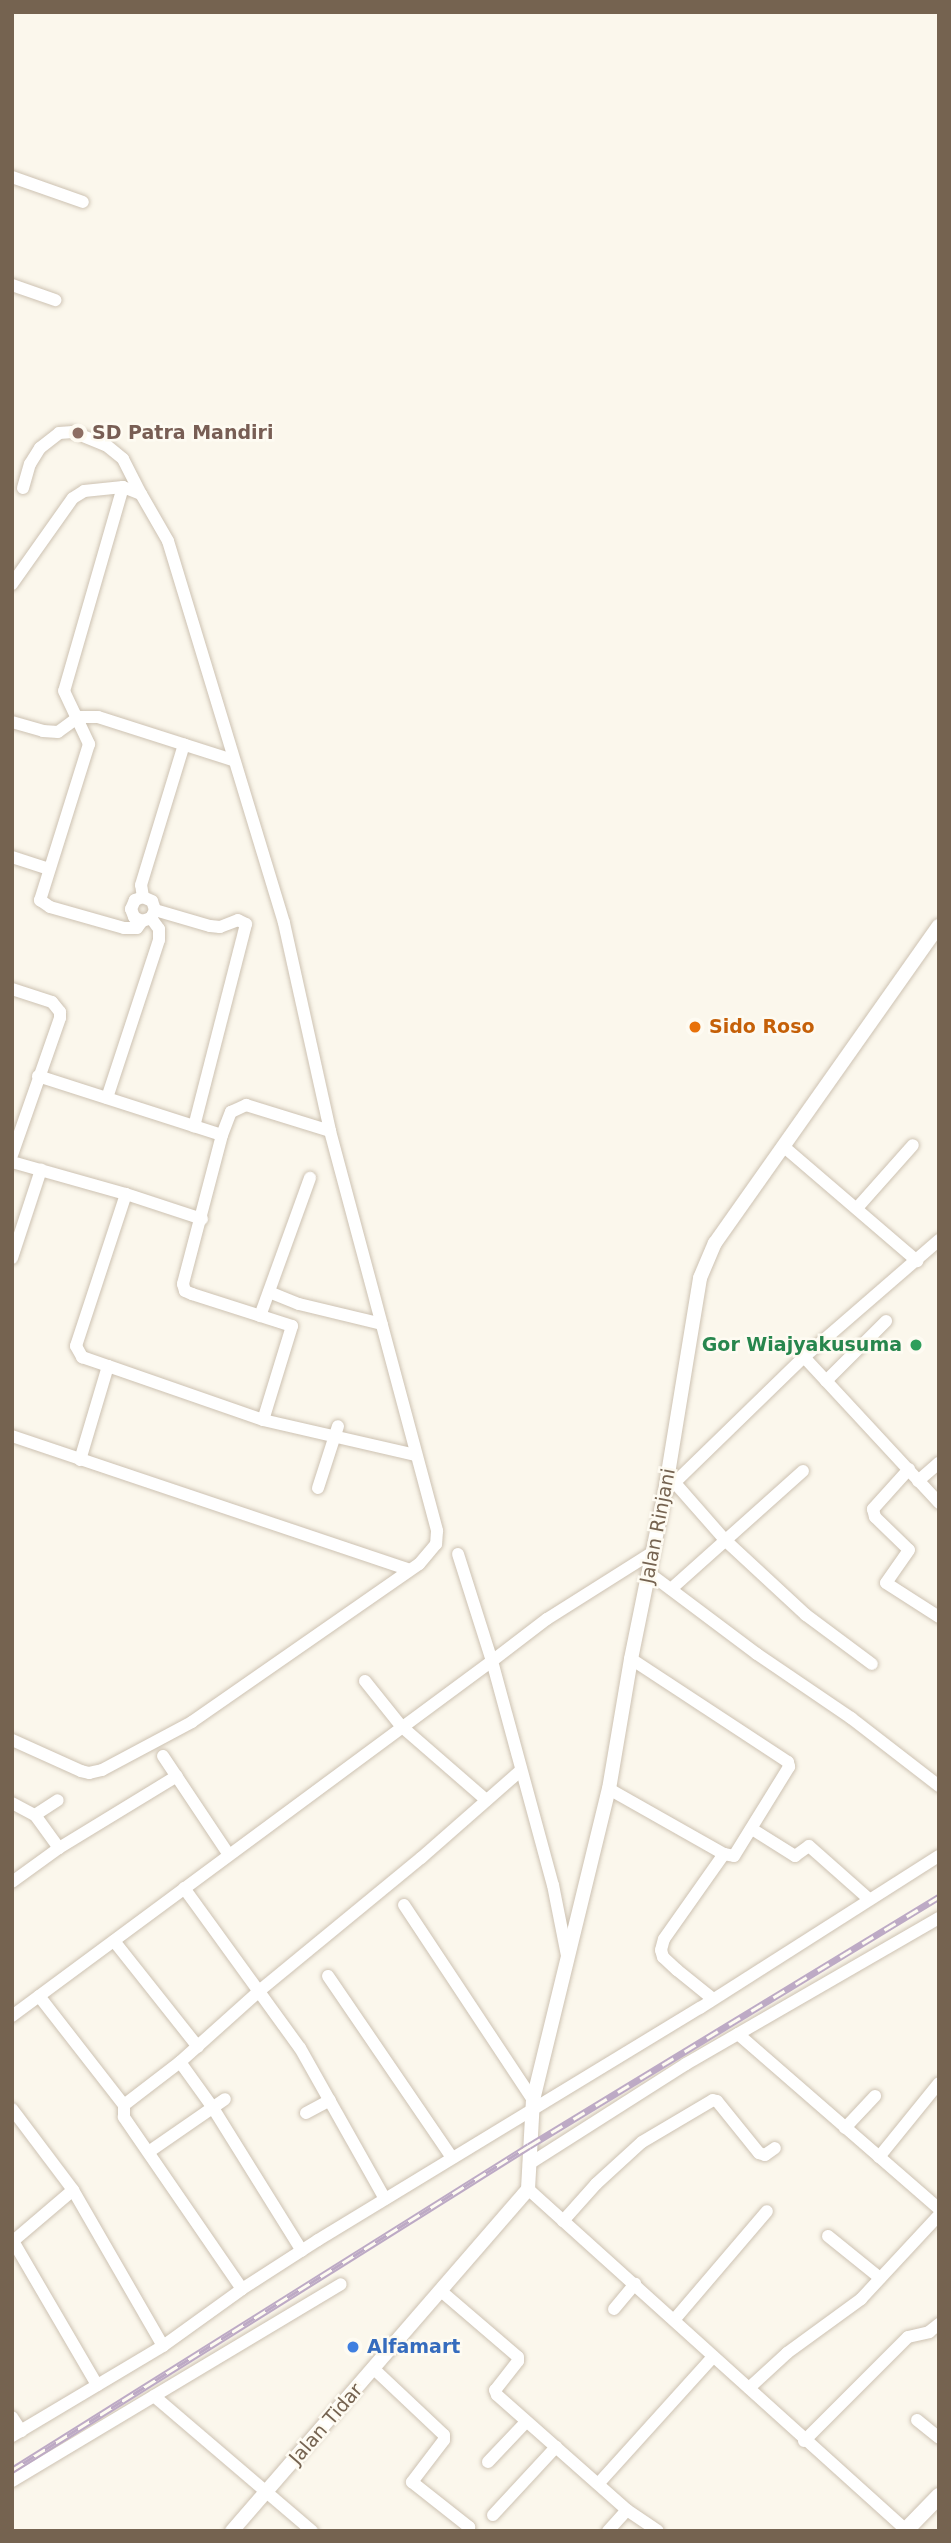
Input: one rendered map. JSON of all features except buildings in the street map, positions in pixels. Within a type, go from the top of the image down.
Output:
[{"type":"main road","points":[[906,2530],[939,2496]]},
{"type":"street","points":[[12,177],[83,202]]},
{"type":"street","points":[[13,286],[55,300]]},
{"type":"street","points":[[12,1740],[81,1771],[89,1773],[102,1770],[192,1722],[408,1569],[429,1554],[436,1544],[438,1531],[330,1131],[284,923],[169,541],[123,460],[106,445],[73,432],[59,433],[40,448],[30,464],[23,488]]},
{"type":"street","points":[[123,487],[64,691],[65,698],[79,717],[89,744],[40,895],[43,905],[124,928],[137,928],[149,916],[152,901],[144,897],[135,900],[131,909],[134,917],[149,916],[220,927],[238,920],[246,924],[194,1126]]},
{"type":"street","points":[[12,584],[73,498],[97,488],[123,487],[141,494]]},
{"type":"street","points":[[12,722],[43,732],[58,732],[79,717],[98,717],[233,760]]},
{"type":"street","points":[[144,897],[141,885],[184,744]]},
{"type":"street","points":[[12,857],[48,869]]},
{"type":"street","points":[[107,1098],[159,940],[159,929],[149,916]]},
{"type":"street","name":"Jalan Rinjani","points":[[528,2189],[532,2104],[609,1789],[631,1659],[653,1552],[670,1488],[700,1278],[715,1243],[939,926]]},
{"type":"street","points":[[12,989],[52,1002],[60,1012],[12,1155]]},
{"type":"street","points":[[38,1076],[222,1135]]},
{"type":"street","points":[[292,1326],[186,1291],[184,1278],[202,1219],[222,1135],[231,1112],[246,1105],[330,1131]]},
{"type":"street","points":[[857,1209],[913,1145]]},
{"type":"street","points":[[783,1146],[917,1261]]},
{"type":"street","points":[[12,1162],[126,1194],[202,1219]]},
{"type":"street","points":[[12,1258],[41,1170]]},
{"type":"street","points":[[260,1316],[310,1178]]},
{"type":"street","points":[[126,1194],[76,1346],[82,1357],[263,1420],[336,1432],[416,1455]]},
{"type":"street","points":[[872,1664],[806,1615],[670,1488],[804,1357],[939,1240]]},
{"type":"street","points":[[269,1292],[299,1304],[383,1324]]},
{"type":"street","points":[[263,1420],[299,1304]]},
{"type":"street","points":[[826,1381],[886,1321]]},
{"type":"street","points":[[804,1357],[939,1503]]},
{"type":"street","points":[[80,1460],[108,1366]]},
{"type":"street","points":[[318,1488],[336,1432]]},
{"type":"street","points":[[12,1436],[408,1569]]},
{"type":"street","points":[[918,1480],[939,1463]]},
{"type":"street","points":[[909,1469],[873,1510],[875,1517],[909,1550],[886,1583],[939,1617]]},
{"type":"street","points":[[671,1589],[803,1471]]},
{"type":"street","points":[[12,2016],[537,1626],[653,1552]]},
{"type":"street","points":[[458,1554],[492,1661],[553,1885],[568,1960]]},
{"type":"street","points":[[649,1573],[757,1654],[851,1718],[939,1786]]},
{"type":"street","points":[[609,1789],[724,1854],[737,1853],[789,1767],[788,1762],[631,1659]]},
{"type":"street","points":[[365,1681],[401,1726],[486,1800]]},
{"type":"street","points":[[163,1756],[229,1855]]},
{"type":"street","points":[[124,2105],[198,2047],[259,1991],[520,1771]]},
{"type":"street","points":[[12,1882],[59,1849],[177,1776]]},
{"type":"street","points":[[35,1815],[58,1800]]},
{"type":"street","points":[[12,1803],[35,1815],[59,1849]]},
{"type":"street","points":[[752,1829],[795,1856],[809,1846],[869,1899]]},
{"type":"street","points":[[713,1999],[663,1957],[661,1950],[664,1939],[724,1854]]},
{"type":"street","points":[[12,2417],[16,2434],[163,2346],[242,2290],[452,2158],[532,2104],[713,1999],[939,1856]]},
{"type":"street","points":[[184,1888],[300,2048],[385,2199]]},
{"type":"street","points":[[404,1905],[532,2104]]},
{"type":"street","points":[[529,2164],[686,2064],[939,1918]]},
{"type":"street","points":[[114,1941],[198,2047]]},
{"type":"street","points":[[328,1976],[452,2158]]},
{"type":"street","points":[[39,1996],[124,2105],[124,2117],[150,2151],[242,2290]]},
{"type":"street","points":[[738,2034],[938,2207],[880,2278],[853,2305],[787,2353],[749,2388]]},
{"type":"street","points":[[180,2062],[213,2108],[302,2251]]},
{"type":"street","points":[[878,2157],[939,2083]]},
{"type":"street","points":[[845,2128],[875,2096]]},
{"type":"street","points":[[150,2151],[225,2099]]},
{"type":"street","points":[[306,2113],[330,2100]]},
{"type":"street","points":[[563,2221],[596,2184],[642,2142],[713,2101],[719,2103],[760,2153],[765,2155],[775,2148]]},
{"type":"street","points":[[12,2109],[73,2190],[163,2346]]},
{"type":"street","points":[[528,2189],[804,2441],[906,2530]]},
{"type":"street","name":"Jalan Tidar","points":[[232,2531],[528,2189]]},
{"type":"street","points":[[73,2190],[13,2242],[97,2385]]},
{"type":"street","points":[[674,2320],[767,2211]]},
{"type":"street","points":[[828,2236],[880,2278]]},
{"type":"street","points":[[12,2481],[341,2284]]},
{"type":"street","points":[[614,2309],[635,2284]]},
{"type":"street","points":[[441,2291],[518,2357],[518,2361],[495,2391],[526,2422],[627,2510],[658,2531]]},
{"type":"street","points":[[804,2441],[908,2337],[929,2332],[939,2324]]},
{"type":"street","points":[[599,2483],[713,2357]]},
{"type":"street","points":[[374,2369],[444,2435],[444,2440],[412,2482],[469,2527],[470,2531]]},
{"type":"street","points":[[155,2396],[312,2531]]},
{"type":"street","points":[[917,2420],[939,2438]]},
{"type":"street","points":[[488,2462],[526,2422]]},
{"type":"street","points":[[493,2515],[556,2447]]},
{"type":"street","points":[[608,2531],[627,2510]]},
{"type":"railway","points":[[12,2470],[529,2146],[939,1897]]},
{"type":"place","name":"SD Patra Mandiri","points":[[78,433]]},
{"type":"place","name":"Sido Roso","points":[[695,1027]]},
{"type":"place","name":"Gor Wiajyakusuma","points":[[916,1345]]},
{"type":"place","name":"Alfamart","points":[[353,2347]]}]
